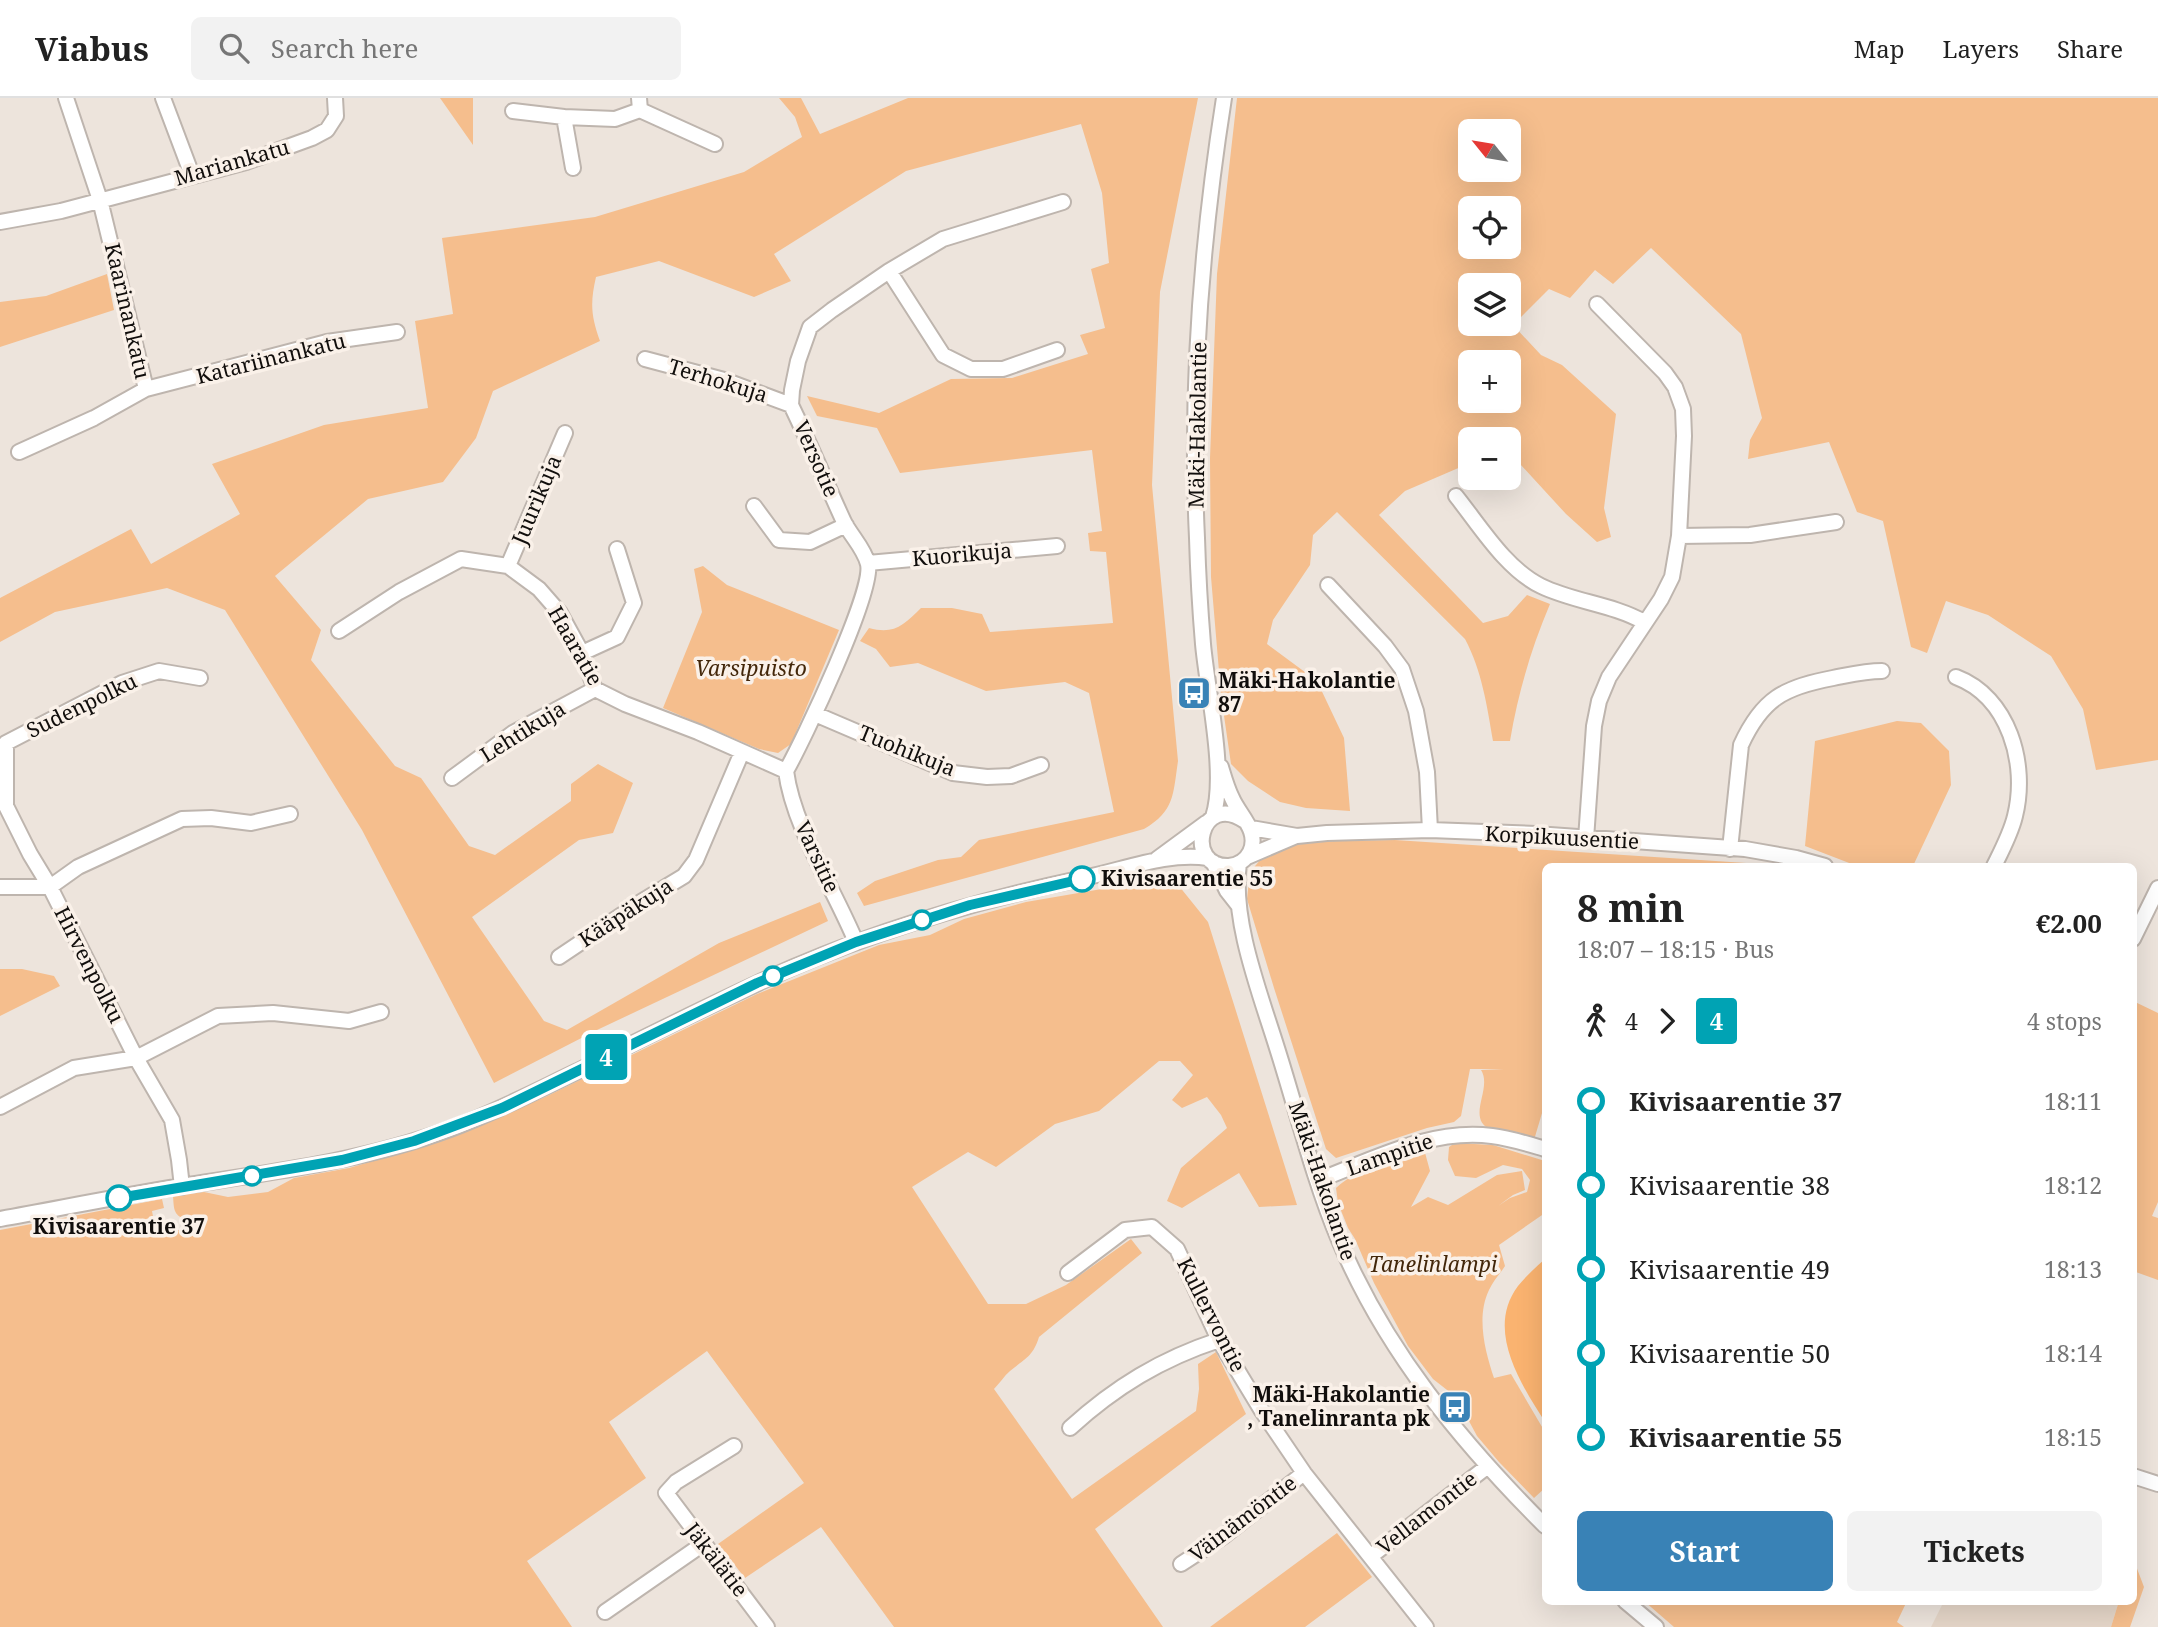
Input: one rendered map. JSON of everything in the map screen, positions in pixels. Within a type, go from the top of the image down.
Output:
[{"type":"street","name":"Kaarinankatu","points":[[19,453],[146,389],[100,200],[66,98]]},
{"type":"street","points":[[163,98],[192,175]]},
{"type":"street","name":"Mariankatu","points":[[1,220],[38,216],[246,162],[312,138],[327,130],[336,116],[335,98]]},
{"type":"street","name":"Mäki-Hakolantie","points":[[1210,820],[1218,800],[1196,535],[1195,437],[1198,338],[1206,236],[1224,98]]},
{"type":"street","points":[[513,111],[615,119],[639,104],[715,144]]},
{"type":"street","points":[[564,117],[573,168]]},
{"type":"street","name":"Versotie","points":[[868,563],[846,525],[791,405],[796,370],[810,327],[889,271],[943,239],[1063,202]]},
{"type":"street","points":[[889,271],[943,355],[971,369],[1003,369],[1057,350]]},
{"type":"street","points":[[1586,839],[1594,726],[1599,701],[1609,677],[1672,577],[1679,536],[1683,409],[1675,387],[1665,373],[1597,303]]},
{"type":"street","name":"Katariinankatu","points":[[146,389],[327,342],[397,332]]},
{"type":"street","name":"Terhokuja","points":[[645,359],[724,380],[791,405]]},
{"type":"street","name":"Juurikuja","points":[[508,566],[565,433]]},
{"type":"street","points":[[1456,496],[1525,577],[1543,587],[1624,611],[1644,622]]},
{"type":"street","points":[[754,506],[779,540],[810,542],[846,525]]},
{"type":"street","points":[[1679,536],[1750,535],[1836,522]]},
{"type":"street","name":"Kuorikuja","points":[[868,563],[1056,546]]},
{"type":"street","points":[[582,653],[617,637],[634,603],[617,549]]},
{"type":"street","name":"Haaratie","points":[[339,631],[399,592],[461,559],[508,566],[539,589],[560,613],[582,653],[595,689],[786,771]]},
{"type":"street","points":[[786,771],[815,714],[860,604],[869,574],[868,563]]},
{"type":"street","points":[[1328,585],[1385,646],[1402,669],[1416,711],[1427,772],[1430,830]]},
{"type":"street","name":"Sudenpolku","points":[[3,743],[122,683],[159,671],[200,678]]},
{"type":"street","points":[[1730,849],[1741,746],[1769,703],[1791,688],[1867,671],[1882,671]]},
{"type":"street","points":[[1956,677],[1981,690],[1998,710],[2012,740],[2018,765],[2019,790],[2015,816],[1995,863]]},
{"type":"street","name":"Lehtikuja","points":[[452,778],[513,733],[595,689]]},
{"type":"street","name":"Tuohikuja","points":[[815,714],[953,773],[986,777],[1011,776],[1041,765]]},
{"type":"street","name":"Hirvenpolku","points":[[3,743],[6,806],[136,1058],[172,1120],[181,1186]]},
{"type":"street","name":"Kääpäkuja","points":[[559,957],[684,876],[696,860],[741,752]]},
{"type":"street","name":"Mäki-Hakolantie","points":[[1216,752],[1230,795],[1248,824]]},
{"type":"street","name":"Varsitie","points":[[786,771],[788,791],[796,813],[856,942]]},
{"type":"street","points":[[0,1219],[342,1160],[402,1145],[502,1108],[757,983],[856,942],[970,905],[1154,860],[1185,856],[1226,866],[1243,860],[1253,843],[1248,824],[1230,813],[1210,820],[1154,860]]},
{"type":"street","points":[[0,887],[50,887],[78,867],[182,819],[211,818],[251,823],[290,814]]},
{"type":"street","points":[[1210,820],[1201,836],[1204,852],[1210,860]]},
{"type":"street","name":"Korpikuusentie","points":[[1248,824],[1297,836]]},
{"type":"street","name":"Korpikuusentie","points":[[1243,860],[1297,836],[1327,832],[1430,830],[1536,834],[1730,849],[1814,863]]},
{"type":"street","name":"Mäki-Hakolantie","points":[[1210,860],[1238,905]]},
{"type":"street","name":"Mäki-Hakolantie","points":[[1243,860],[1238,905],[1257,985],[1338,1238],[1381,1325],[1405,1362],[1442,1413],[1542,1522]]},
{"type":"street","points":[[2137,931],[2158,888]]},
{"type":"street","points":[[0,1107],[74,1068],[136,1058],[218,1016],[274,1013],[349,1021],[381,1012]]},
{"type":"street","name":"Lampitie","points":[[1319,1180],[1434,1138],[1493,1136],[1542,1148]]},
{"type":"street","name":"Kullervontie","points":[[1068,1273],[1125,1230],[1152,1227],[1177,1249],[1219,1340],[1262,1411],[1304,1473],[1371,1556]]},
{"type":"street","points":[[1070,1427],[1097,1403],[1134,1378],[1183,1352],[1219,1340]]},
{"type":"street","name":"Jäkälätie","points":[[734,1446],[676,1482],[666,1493],[767,1627]]},
{"type":"street","name":"Vellamontie","points":[[1426,1627],[1371,1556],[1488,1466]]},
{"type":"street","name":"Väinämöntie","points":[[1181,1564],[1224,1536],[1304,1473]]},
{"type":"street","points":[[2137,1477],[2158,1485]]},
{"type":"street","points":[[606,1612],[703,1544]]},
{"type":"street","points":[[1630,1605],[1656,1627]]},
{"type":"shaded area","name":"Tanelinlampi","points":[[1542,1262],[1542,1417],[1517,1374],[1506,1338],[1505,1320],[1509,1303],[1528,1275]]},
{"type":"shaded area","points":[[1942,1605],[2118,1605],[2111,1627],[1931,1627]]},
{"type":"green space","points":[[440,98],[473,98],[473,145]]},
{"type":"green space","points":[[779,98],[801,98],[820,134],[908,98],[1198,98],[1160,292],[1152,485],[1178,761],[1171,801],[1162,815],[1144,829],[864,906],[857,893],[875,881],[938,860],[961,857],[979,840],[1114,812],[1089,693],[1065,682],[986,691],[918,663],[890,667],[876,649],[860,641],[869,628],[885,630],[898,627],[921,608],[952,608],[982,614],[990,632],[1113,623],[1106,552],[1090,551],[1088,533],[1102,531],[1092,450],[900,473],[877,428],[817,416],[807,396],[879,413],[951,379],[1012,378],[1088,354],[1080,335],[1105,328],[1091,269],[1109,263],[1102,193],[1081,124],[906,171],[774,254],[791,281],[754,297],[659,261],[596,277],[592,309],[600,341],[493,391],[476,438],[443,482],[368,499],[275,576],[321,630],[311,660],[395,766],[421,778],[469,846],[495,855],[571,801],[571,784],[598,764],[633,783],[613,833],[579,840],[472,917],[544,1021],[567,1030],[719,943],[820,902],[828,921],[597,1030],[494,1083],[362,830],[225,610],[167,588],[55,612],[0,642],[0,598],[131,529],[151,564],[240,514],[212,464],[324,425],[428,408],[415,321],[453,314],[442,238],[595,217],[744,172],[802,137],[795,117]]},
{"type":"green space","points":[[1237,98],[2158,98],[2158,760],[2096,770],[2083,709],[2051,656],[1988,615],[1946,601],[1927,653],[1911,647],[1883,521],[1857,512],[1829,442],[1748,459],[1750,440],[1762,418],[1741,334],[1651,248],[1613,284],[1595,270],[1570,298],[1549,289],[1521,317],[1521,273],[1458,273],[1458,336],[1521,336],[1521,334],[1541,355],[1562,365],[1616,414],[1604,508],[1611,537],[1597,542],[1566,514],[1521,465],[1521,427],[1458,427],[1458,468],[1405,491],[1379,515],[1483,623],[1508,616],[1527,595],[1550,604],[1526,671],[1510,741],[1493,741],[1480,676],[1465,639],[1337,512],[1313,535],[1310,565],[1273,620],[1267,644],[1317,681],[1344,738],[1350,811],[1306,808],[1280,802],[1248,781],[1231,764],[1221,695],[1211,577],[1210,458],[1217,274]]},
{"type":"green space","points":[[107,274],[114,310],[0,347],[0,302],[46,296]]},
{"type":"green space","name":"Varsipuisto","points":[[703,566],[727,585],[839,630],[791,744],[778,753],[759,749],[663,708],[702,612],[694,569]]},
{"type":"green space","points":[[1897,721],[1921,723],[1949,751],[1951,785],[1914,863],[1849,863],[1805,846],[1815,741]]},
{"type":"green space","points":[[1395,840],[1746,863],[1542,863],[1542,1113],[1534,1140],[1496,1132],[1484,1125],[1480,1118],[1484,1086],[1481,1070],[1504,1069],[1470,1069],[1461,1116],[1454,1122],[1427,1128],[1336,1158],[1326,1149],[1247,899],[1250,872],[1261,859],[1292,845]]},
{"type":"green space","points":[[1125,885],[1179,886],[1208,922],[1297,1205],[1259,1207],[1239,1173],[1182,1208],[1167,1201],[1181,1168],[1227,1128],[1207,1097],[1182,1108],[1172,1100],[1193,1075],[1180,1061],[1159,1061],[1099,1111],[1055,1124],[996,1167],[968,1152],[912,1187],[988,1304],[1026,1304],[1066,1285],[1131,1239],[1142,1253],[1039,1337],[1031,1353],[994,1389],[1072,1499],[1196,1411],[1198,1364],[1216,1352],[1246,1414],[1095,1529],[1163,1627],[894,1627],[821,1527],[745,1578],[718,1544],[804,1483],[707,1351],[609,1422],[646,1478],[527,1561],[572,1627],[0,1627],[0,1230],[162,1199],[164,1208],[152,1211],[155,1227],[164,1224],[183,1232],[185,1219],[176,1213],[173,1196],[204,1192],[228,1197],[268,1192],[294,1178],[349,1168],[418,1148],[543,1098],[757,994],[879,945],[930,935],[964,919],[1026,902]]},
{"type":"green space","points":[[0,969],[22,969],[54,976],[60,986],[0,1016]]},
{"type":"green space","points":[[2137,1003],[2158,1013],[2158,1202],[2152,1216],[2158,1218],[2158,1280],[2137,1272]]},
{"type":"green space","name":"Tanelinlampi","points":[[1455,1143],[1493,1145],[1542,1160],[1542,1215],[1499,1245],[1505,1266],[1489,1290],[1482,1323],[1494,1378],[1511,1374],[1542,1427],[1542,1491],[1534,1498],[1477,1436],[1456,1397],[1433,1379],[1408,1346],[1374,1283],[1338,1203],[1336,1188],[1345,1180],[1378,1164],[1424,1149],[1430,1171],[1411,1207],[1428,1197],[1448,1205],[1497,1175],[1522,1171],[1525,1190],[1498,1206],[1527,1192],[1530,1180],[1522,1169],[1503,1165],[1476,1178],[1455,1176],[1448,1160],[1449,1147]]},
{"type":"green space","points":[[1337,1533],[1372,1577],[1305,1627],[1210,1627]]},
{"type":"green space","points":[[2137,1569],[2144,1587],[2130,1627],[2111,1627],[2118,1605],[2137,1605]]},
{"type":"green space","points":[[1649,1605],[1905,1605],[1897,1622],[1904,1627],[1674,1627]]},
{"type":"bus line","name":"4","points":[[119,1198],[342,1160],[451,1129],[502,1108],[757,983],[808,961],[856,942],[970,905],[1082,879]]},
{"type":"place","name":"Mäki-Hakolantie 87","points":[[1194,693]]},
{"type":"place","name":"Kivisaarentie 55","points":[[1082,879]]},
{"type":"place","name":"Kivisaarentie 37","points":[[119,1198]]},
{"type":"place","name":"Mäki-Hakolantie , Tanelinranta pk","points":[[1455,1407]]}]
